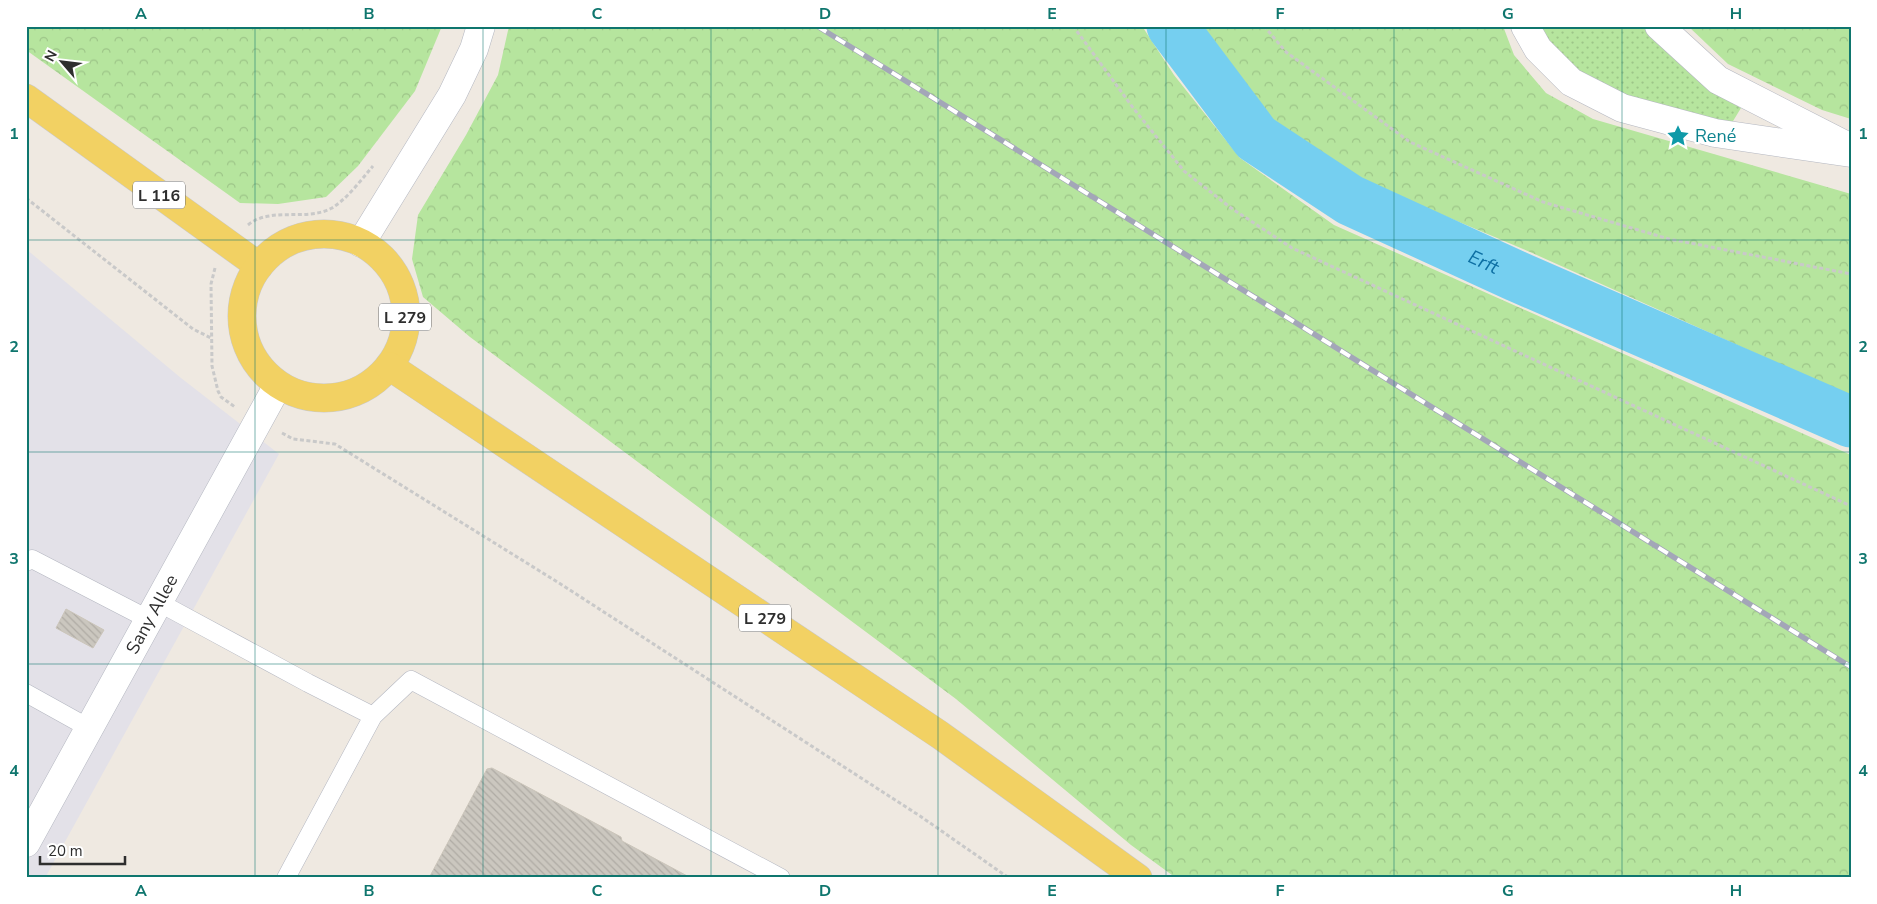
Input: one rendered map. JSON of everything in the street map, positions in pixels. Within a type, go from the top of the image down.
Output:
[{"type":"main road","points":[[362,243],[452,95],[474,49],[481,26]]},
{"type":"main road","points":[[1525,26],[1538,50],[1571,82],[1622,108],[1715,133],[1851,153]]},
{"type":"main road","points":[[1660,26],[1718,80],[1851,148]]},
{"type":"main road","name":"L 116","points":[[26,98],[259,266]]},
{"type":"main road","name":"L 279","points":[[334,235],[362,243],[384,260],[400,284],[406,312],[402,340],[389,366],[371,384],[349,395],[325,398],[300,395],[278,385],[258,366],[246,343],[242,316],[243,307],[246,290],[259,266],[280,247],[306,236],[334,235]]},
{"type":"main road","name":"L 279","points":[[389,366],[940,735],[1138,878]]},
{"type":"main road","name":"Sany Allee","points":[[26,843],[278,385]]},
{"type":"lane","points":[[26,562],[32,559],[153,610],[308,683],[373,716]]},
{"type":"lane","points":[[286,878],[373,716],[411,680],[781,878]]},
{"type":"lane","points":[[26,693],[89,728]]},
{"type":"path","points":[[1073,26],[1134,109],[1184,171],[1231,208],[1292,248],[1851,506]]},
{"type":"path","points":[[1264,26],[1286,52],[1410,142],[1543,202],[1669,239],[1851,274]]},
{"type":"path","points":[[26,198],[193,329],[211,338],[212,276],[215,268],[248,225],[260,218],[318,212],[332,208],[348,194],[376,162]]},
{"type":"path","points":[[336,444],[447,512],[912,810],[1009,878]]},
{"type":"shaded area","points":[[26,249],[181,378],[279,454],[45,878],[26,878]]},
{"type":"green space","points":[[26,26],[442,26],[415,91],[358,166],[326,197],[278,204],[240,203],[26,50]]},
{"type":"green space","points":[[509,26],[1142,26],[1174,75],[1240,158],[1334,225],[1851,455],[1851,878],[1176,878],[1131,845],[956,699],[470,337],[423,297],[412,259],[418,215],[466,135],[498,75]]},
{"type":"green space","points":[[1202,26],[1503,26],[1514,55],[1546,93],[1593,119],[1851,194],[1851,396],[1530,252],[1355,178],[1271,119]]},
{"type":"green space","points":[[1537,26],[1643,26],[1663,48],[1702,84],[1741,108],[1730,126],[1660,108],[1612,91],[1570,67],[1551,49]]},
{"type":"green space","points":[[1688,26],[1851,26],[1851,119],[1822,110],[1728,64]]},
{"type":"building","points":[[66,609],[104,630],[93,648],[56,628]]},
{"type":"building","points":[[492,768],[621,837],[622,841],[691,878],[429,878],[487,769]]},
{"type":"waterway","name":"Erft","points":[[1172,26],[1256,138],[1350,200],[1516,276],[1851,422]]},
{"type":"railway","points":[[817,26],[1851,667]]},
{"type":"place","name":"René","points":[[1678,136]]}]
